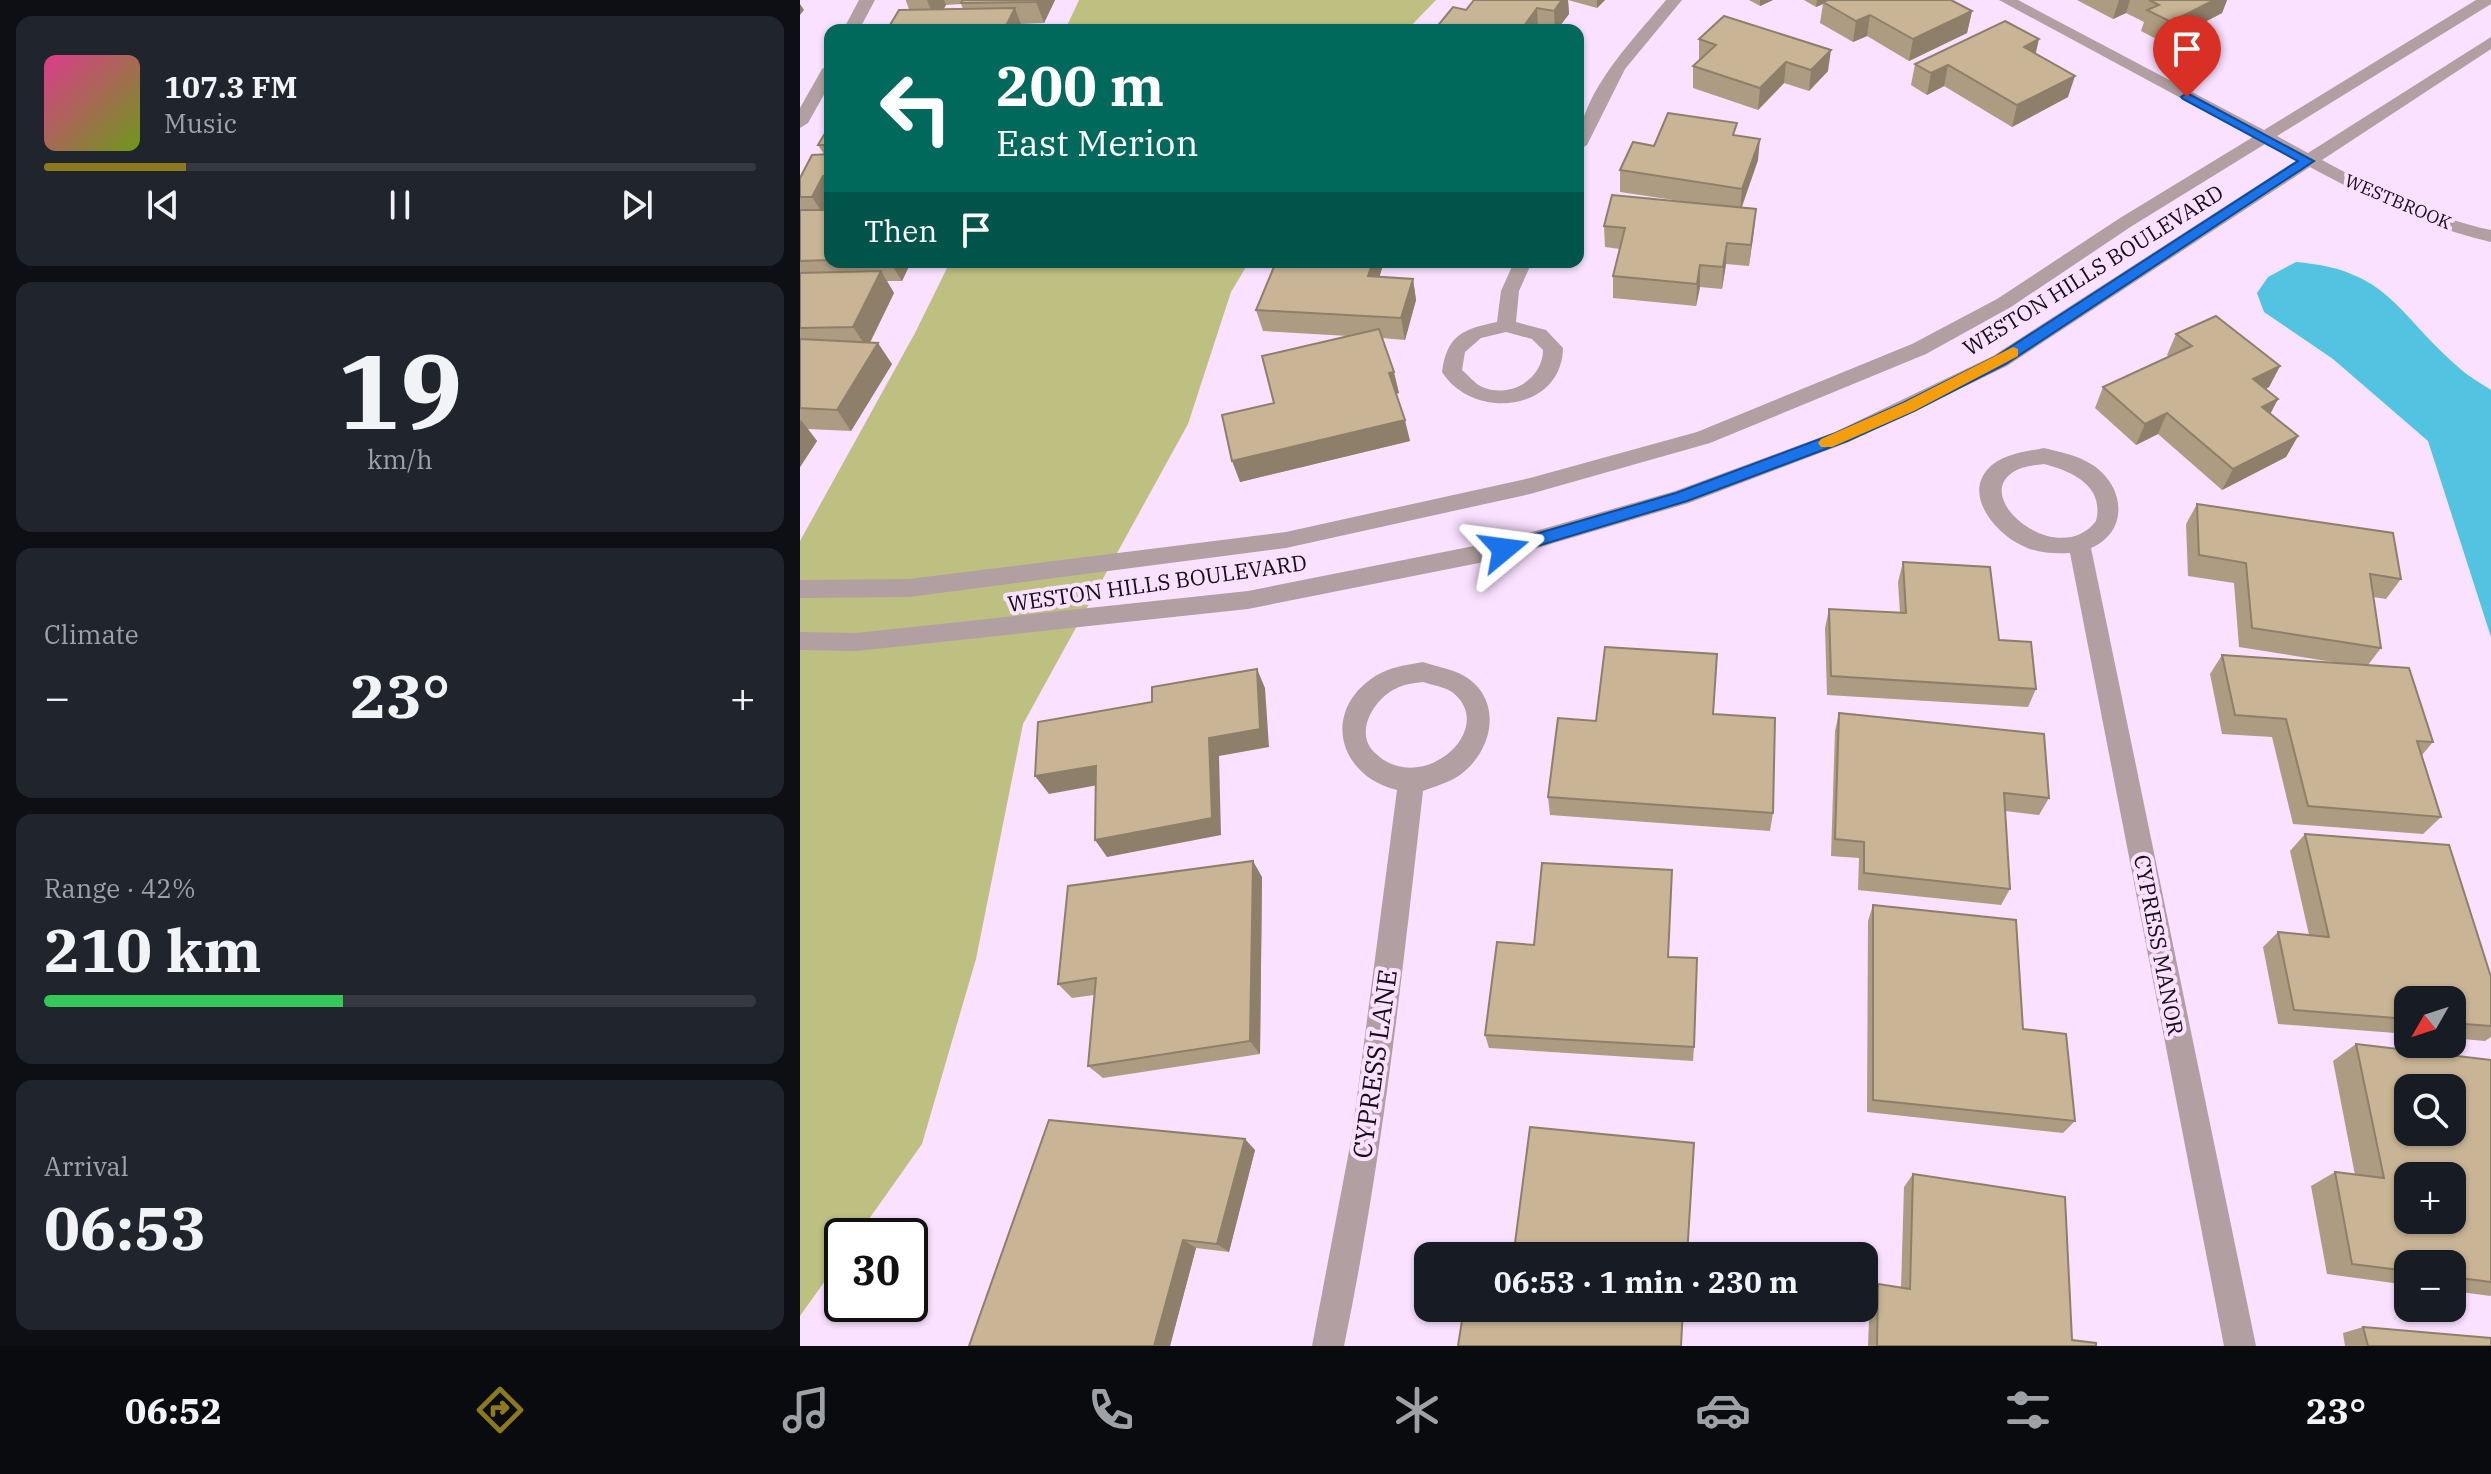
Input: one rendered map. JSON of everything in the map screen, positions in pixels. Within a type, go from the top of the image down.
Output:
[{"type":"street","points":[[854,24],[867,0]]},
{"type":"street","points":[[1584,133],[1618,68],[1674,0]]},
{"type":"street","name":"WESTBROOK","points":[[2007,0],[2308,161],[2450,227],[2491,236]]},
{"type":"street","name":"WESTON HILLS BOULEVARD","points":[[800,589],[909,588],[1286,540],[1530,486],[1703,438],[1919,349],[2004,303],[2126,222],[2487,0]]},
{"type":"street","name":"WESTON HILLS BOULEVARD","points":[[800,641],[856,642],[1248,600],[1504,549],[1681,497],[1842,437],[2000,361],[2491,42]]},
{"type":"street","points":[[800,123],[824,80]]},
{"type":"street","points":[[1506,326],[1510,291],[1520,268]]},
{"type":"street","points":[[1506,326],[1521,328],[1546,340],[1553,350],[1552,371],[1545,381],[1517,395],[1492,396],[1470,390],[1452,372],[1455,350],[1475,333],[1506,326]]},
{"type":"street","points":[[2044,456],[2068,461],[2088,472],[2103,487],[2111,504],[2109,521],[2098,535],[2079,544],[2055,546],[2030,540],[2009,529],[1995,513],[1988,495],[1992,479],[2004,466],[2022,458],[2044,456]]},
{"type":"street","name":"CYPRESS MANOR","points":[[2079,544],[2240,1346]]},
{"type":"street","points":[[1423,672],[1441,675],[1458,682],[1471,693],[1479,708],[1481,724],[1477,740],[1467,756],[1451,769],[1432,777],[1411,780],[1374,770],[1354,742],[1353,726],[1364,702],[1385,682],[1423,672]]},
{"type":"street","name":"CYPRESS LANE","points":[[1328,1346],[1343,1281],[1368,1123],[1411,780]]},
{"type":"green space","points":[[1079,0],[1436,0],[1413,24],[1068,24]]},
{"type":"green space","points":[[947,268],[1245,268],[1231,292],[1188,424],[1023,724],[976,959],[922,1144],[870,1218],[824,1218],[824,1282],[800,1316],[800,541],[915,333]]},
{"type":"water","points":[[2296,262],[2351,274],[2371,284],[2388,296],[2460,369],[2491,390],[2491,637],[2428,441],[2333,359],[2264,312],[2257,293],[2268,277]]},
{"type":"building","points":[[963,0],[1037,0],[961,3]]},
{"type":"building","points":[[1474,0],[1562,0],[1554,11],[1537,8],[1526,23],[1532,24],[1439,24],[1453,7],[1466,10]]},
{"type":"building","points":[[1951,0],[1972,11],[1913,39],[1870,15],[1856,21],[1823,2]]},
{"type":"building","points":[[2149,0],[2214,0],[2171,22],[2147,10],[2159,5]]},
{"type":"building","points":[[1015,8],[1007,24],[891,24],[899,10]]},
{"type":"building","points":[[1724,16],[1831,50],[1811,70],[1786,62],[1760,88],[1693,66],[1716,45],[1699,39]]},
{"type":"building","points":[[2005,21],[2039,39],[2024,47],[2075,76],[2017,105],[1948,65],[1931,73],[1915,64]]},
{"type":"building","points":[[1668,113],[1737,123],[1733,135],[1760,139],[1742,189],[1620,170],[1633,142],[1654,146]]},
{"type":"building","points":[[824,154],[824,176],[812,197],[800,197],[800,178],[812,155]]},
{"type":"building","points":[[1612,195],[1756,209],[1751,245],[1727,243],[1723,267],[1700,265],[1697,284],[1613,276],[1625,228],[1604,226]]},
{"type":"building","points":[[800,210],[824,210],[824,260],[800,261]]},
{"type":"building","points":[[1274,268],[1371,268],[1368,276],[1413,279],[1401,318],[1256,310]]},
{"type":"building","points":[[881,271],[853,327],[800,328],[800,273]]},
{"type":"building","points":[[2216,316],[2280,366],[2253,379],[2278,399],[2262,407],[2298,436],[2233,469],[2167,413],[2145,424],[2103,387],[2192,346],[2176,334]]},
{"type":"building","points":[[1379,329],[1394,372],[1389,373],[1405,420],[1232,461],[1222,415],[1274,403],[1262,356]]},
{"type":"building","points":[[800,339],[878,343],[837,410],[800,408]]},
{"type":"building","points":[[2197,504],[2393,533],[2401,579],[2370,574],[2381,648],[2252,628],[2246,563],[2199,555]]},
{"type":"building","points":[[1903,562],[1990,567],[1999,640],[2031,642],[2036,689],[1831,676],[1829,609],[1906,613]]},
{"type":"building","points":[[1605,647],[1717,654],[1713,714],[1775,718],[1773,813],[1548,797],[1558,718],[1596,721]]},
{"type":"building","points":[[2222,655],[2409,668],[2433,742],[2417,741],[2441,817],[2308,806],[2286,719],[2235,715]]},
{"type":"building","points":[[1257,669],[1260,729],[1209,738],[1212,818],[1095,840],[1096,766],[1035,776],[1038,722],[1152,702],[1152,687]]},
{"type":"building","points":[[1839,713],[2044,734],[2049,798],[2004,793],[2010,889],[1864,873],[1864,842],[1835,839]]},
{"type":"building","points":[[2305,834],[2449,845],[2491,977],[2491,1026],[2466,1024],[2466,986],[2394,986],[2394,1018],[2294,1010],[2278,932],[2329,937]]},
{"type":"building","points":[[1253,861],[1250,1041],[1088,1066],[1096,978],[1058,984],[1068,886]]},
{"type":"building","points":[[1542,863],[1672,870],[1668,957],[1697,958],[1694,1047],[1485,1035],[1497,942],[1534,945]]},
{"type":"building","points":[[1873,905],[2016,920],[2023,1029],[2066,1034],[2075,1121],[1873,1100]]},
{"type":"building","points":[[2356,1044],[2394,1049],[2394,1058],[2466,1057],[2491,1060],[2491,1282],[2466,1279],[2466,1250],[2394,1250],[2394,1269],[2352,1264],[2335,1172],[2384,1178]]},
{"type":"building","points":[[1049,1120],[1245,1139],[1217,1244],[1183,1240],[1154,1346],[969,1346]]},
{"type":"building","points":[[1530,1127],[1694,1143],[1688,1242],[1515,1242]]},
{"type":"building","points":[[1913,1174],[2065,1197],[2072,1340],[2096,1343],[2096,1346],[1877,1346],[1878,1284],[1910,1289]]},
{"type":"building","points":[[1462,1322],[1682,1322],[1681,1346],[1458,1346]]},
{"type":"building","points":[[2363,1327],[2491,1338],[2491,1346],[2368,1346]]},
{"type":"slow traffic","points":[[1826,443],[1908,407],[2013,353]]},
{"type":"route","points":[[1504,549],[1681,497],[1842,437],[1908,407],[2000,361],[2308,161],[2187,97]]}]
